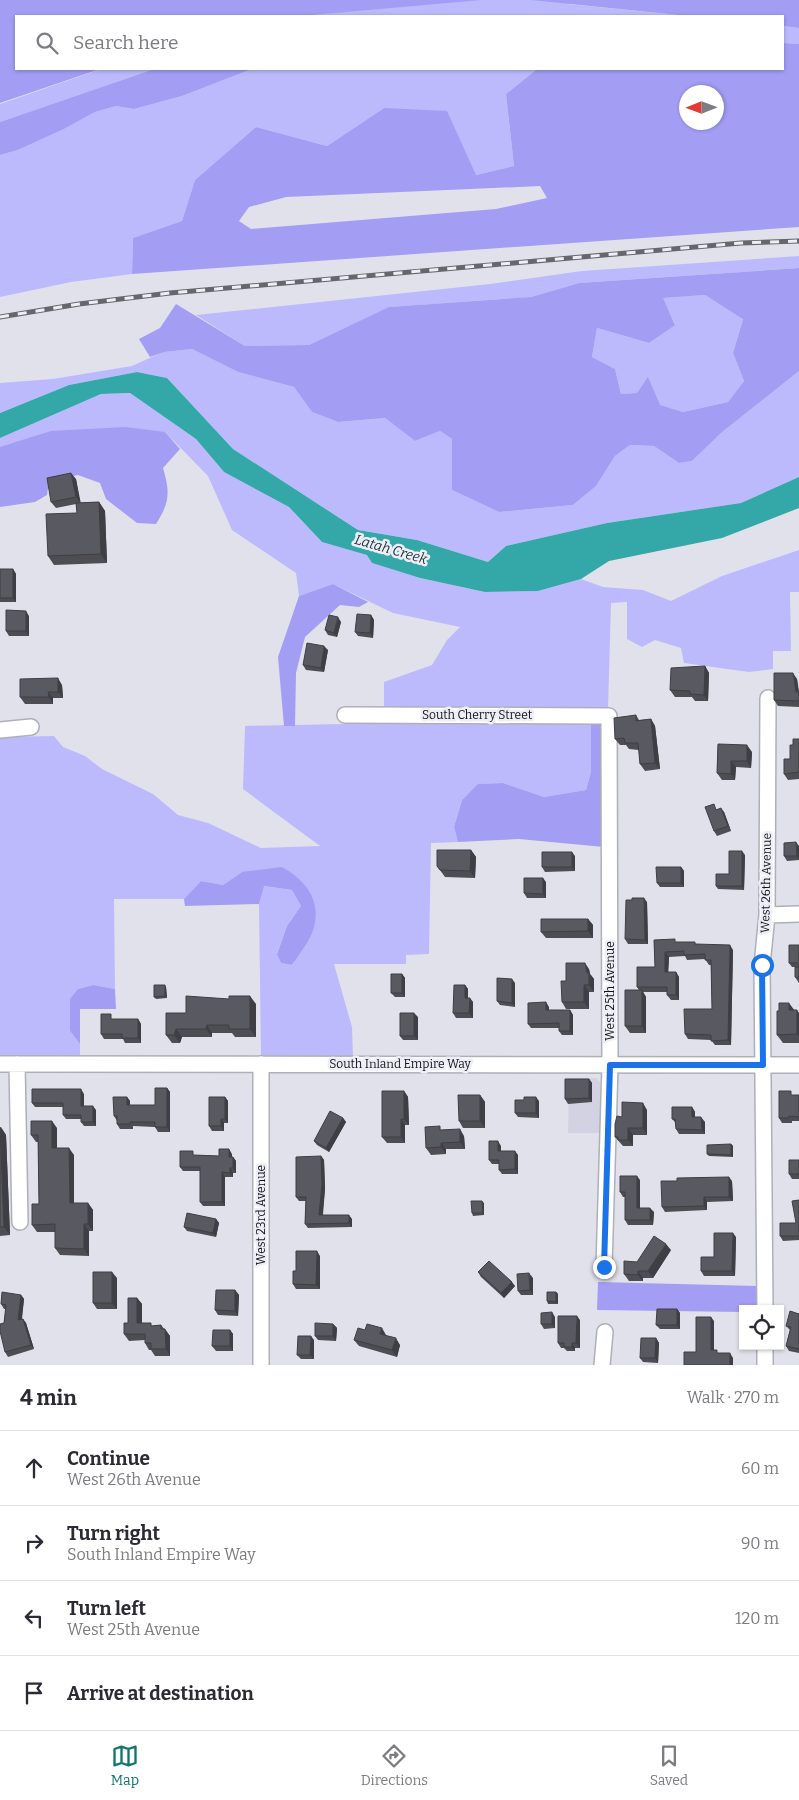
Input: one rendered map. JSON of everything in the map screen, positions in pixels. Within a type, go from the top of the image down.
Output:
[{"type":"street","name":"West 26th Avenue","points":[[764,1305],[762,965],[767,915],[768,698]]},
{"type":"street","name":"South Cherry Street","points":[[344,715],[609,716]]},
{"type":"street","name":"West 25th Avenue","points":[[604,1267],[610,1065],[609,716]]},
{"type":"street","points":[[0,730],[31,727]]},
{"type":"street","points":[[767,915],[799,914]]},
{"type":"street","name":"South Inland Empire Way","points":[[0,1064],[799,1065]]},
{"type":"street","points":[[17,1064],[20,1222]]},
{"type":"street","name":"West 23rd Avenue","points":[[261,1064],[261,1365]]},
{"type":"street","points":[[602,1365],[605,1332]]},
{"type":"street","points":[[765,1350],[765,1365]]},
{"type":"shaded area","points":[[0,0],[659,0],[567,4],[678,15],[311,15],[350,11],[235,15],[15,15]]},
{"type":"shaded area","points":[[0,0],[481,0],[312,15],[15,15],[15,70],[97,70],[0,103]]},
{"type":"shaded area","points":[[531,0],[799,0],[799,28],[784,26],[784,15],[678,15]]},
{"type":"shaded area","points":[[784,26],[799,28],[799,44],[784,43]]},
{"type":"shaded area","points":[[784,43],[799,44],[799,227],[132,274],[133,238],[182,221],[195,180],[256,127],[327,146],[384,108],[447,111],[476,175],[514,166],[506,94],[536,70],[784,70]],"holes":[[[540,186],[547,198],[496,209],[251,229],[239,221],[249,207],[286,197]]]},
{"type":"shaded area","points":[[98,70],[151,70],[0,122],[0,104]]},
{"type":"shaded area","points":[[151,70],[249,70],[182,96],[134,109],[116,106],[95,112],[64,129],[18,150],[0,155],[0,122]]},
{"type":"shaded area","points":[[249,70],[536,70],[506,94],[514,166],[476,175],[384,108],[327,146],[256,127],[195,180],[182,221],[133,238],[132,274],[71,282],[0,297],[0,155],[18,150],[64,129],[95,112],[116,106],[134,109],[182,96]]},
{"type":"shaded area","points":[[799,256],[799,268],[579,283],[531,297],[390,307],[309,345],[245,346],[196,315],[490,284],[582,271]]},
{"type":"shaded area","points":[[799,268],[799,371],[721,433],[692,461],[679,463],[654,446],[630,445],[615,456],[596,486],[573,505],[499,512],[452,490],[452,439],[440,431],[415,441],[385,418],[338,422],[312,412],[294,387],[238,372],[192,349],[164,352],[150,357],[139,339],[160,328],[176,304],[245,346],[309,345],[389,307],[531,297],[579,283]],"holes":[[[705,295],[743,319],[733,353],[744,381],[728,402],[683,412],[660,405],[648,377],[637,393],[621,394],[615,369],[592,357],[597,328],[649,343],[675,325],[663,298]]]},
{"type":"shaded area","points":[[705,295],[743,318],[733,353],[744,381],[728,402],[683,412],[659,405],[648,378],[637,393],[621,394],[615,369],[592,357],[597,328],[649,343],[675,324],[662,298]]},
{"type":"shaded area","points":[[192,349],[238,372],[294,387],[312,412],[338,422],[385,418],[415,441],[440,431],[452,439],[452,490],[499,512],[573,505],[596,486],[615,456],[630,445],[654,446],[679,463],[692,461],[721,433],[799,371],[799,477],[741,503],[607,523],[506,546],[488,562],[417,540],[358,530],[233,449],[167,378],[137,372],[69,385],[0,413],[0,383],[53,379],[132,366],[163,352]]},
{"type":"shaded area","points":[[130,393],[196,439],[224,472],[289,507],[322,542],[368,555],[372,563],[420,578],[485,592],[538,591],[581,579],[603,587],[643,590],[671,601],[722,576],[799,550],[799,592],[790,592],[791,651],[773,651],[773,669],[749,672],[684,663],[681,648],[655,640],[642,647],[627,639],[627,602],[611,603],[608,709],[384,711],[384,682],[432,665],[447,640],[460,627],[393,613],[333,584],[299,596],[296,573],[232,530],[208,476],[165,432],[0,447],[0,438],[101,394]]},
{"type":"shaded area","points":[[125,427],[165,432],[180,449],[163,468],[168,490],[164,509],[156,524],[137,523],[106,499],[100,483],[78,475],[49,481],[47,495],[35,502],[0,507],[0,447],[51,431]]},
{"type":"shaded area","points":[[333,584],[368,602],[359,607],[340,605],[305,637],[296,673],[295,726],[284,726],[278,657],[299,596]]},
{"type":"shaded area","points":[[591,719],[591,772],[586,790],[544,797],[503,783],[479,784],[462,800],[454,827],[458,842],[431,843],[429,954],[406,955],[406,964],[334,964],[352,1027],[353,1058],[261,1058],[259,904],[263,886],[292,890],[301,906],[287,926],[277,953],[281,963],[293,965],[306,887],[242,872],[223,885],[201,881],[184,899],[114,899],[115,989],[93,985],[78,989],[70,1031],[80,1044],[80,1058],[0,1058],[0,737],[54,736],[63,747],[85,756],[102,769],[153,794],[178,815],[208,823],[261,848],[320,846],[243,789],[245,726]]},
{"type":"shaded area","points":[[591,719],[601,722],[606,728],[604,847],[519,839],[458,842],[454,827],[462,800],[478,784],[503,783],[544,797],[586,790],[591,772]]},
{"type":"shaded area","points":[[282,867],[298,878],[309,891],[313,899],[316,917],[308,942],[292,965],[281,963],[277,954],[287,926],[301,906],[292,890],[264,886],[259,904],[185,906],[184,899],[201,881],[223,885],[242,872]]},
{"type":"shaded area","points":[[93,985],[115,989],[116,1009],[80,1009],[80,1044],[70,1031],[70,999],[78,989]]},
{"type":"shaded area","points":[[569,1078],[596,1078],[600,1082],[600,1133],[568,1133]]},
{"type":"shaded area","points":[[598,1282],[758,1286],[758,1305],[739,1305],[739,1312],[597,1310]]},
{"type":"water","name":"Latah Creek","points":[[137,372],[167,378],[233,449],[358,530],[417,540],[488,562],[506,546],[607,523],[741,503],[799,477],[799,508],[722,538],[609,561],[581,579],[538,591],[485,592],[420,578],[372,563],[367,555],[322,542],[289,507],[224,472],[196,439],[130,393],[101,394],[0,438],[0,413],[69,385]]},
{"type":"building","points":[[71,473],[76,497],[51,502],[47,478]]},
{"type":"building","points":[[99,502],[101,554],[48,556],[46,514],[77,513],[76,503]]},
{"type":"building","points":[[0,569],[13,569],[13,598],[0,598]]},
{"type":"building","points":[[6,610],[26,611],[26,631],[6,631]]},
{"type":"building","points":[[357,614],[371,615],[370,633],[355,632]]},
{"type":"building","points":[[329,615],[338,617],[334,633],[325,630]]},
{"type":"building","points":[[307,643],[324,646],[321,668],[303,665]]},
{"type":"building","points":[[705,666],[704,695],[690,694],[690,691],[670,690],[671,668]]},
{"type":"building","points":[[774,673],[793,673],[796,692],[799,692],[799,701],[774,700]]},
{"type":"building","points":[[58,678],[58,692],[48,692],[49,697],[20,697],[20,679]]},
{"type":"building","points":[[636,715],[636,721],[651,719],[655,763],[640,764],[638,743],[625,743],[624,738],[615,739],[614,718]]},
{"type":"building","points":[[793,739],[799,739],[799,772],[784,774],[784,759],[790,759],[790,745],[793,745]]},
{"type":"building","points":[[718,744],[747,745],[747,761],[731,761],[731,774],[717,773]]},
{"type":"building","points":[[714,804],[716,810],[721,808],[728,826],[714,831],[705,807]]},
{"type":"building","points":[[796,842],[797,856],[784,856],[784,843]]},
{"type":"building","points":[[437,850],[471,850],[470,871],[440,870],[437,866]]},
{"type":"building","points":[[729,851],[742,851],[742,886],[716,886],[716,874],[729,874]]},
{"type":"building","points":[[542,852],[572,852],[572,867],[542,867]]},
{"type":"building","points":[[656,867],[681,867],[681,883],[657,883]]},
{"type":"building","points":[[524,878],[543,878],[543,894],[524,893]]},
{"type":"building","points":[[632,898],[644,898],[645,940],[625,939],[626,900],[632,900]]},
{"type":"building","points":[[541,919],[588,919],[588,931],[541,932]]},
{"type":"building","points":[[675,939],[675,942],[730,945],[728,1040],[711,1041],[711,1035],[685,1034],[684,1009],[712,1009],[711,960],[705,960],[705,954],[684,955],[684,951],[665,952],[665,972],[676,972],[676,995],[667,995],[667,987],[637,987],[637,967],[655,967],[654,940]]},
{"type":"building","points":[[789,945],[799,945],[799,963],[789,963]]},
{"type":"building","points":[[566,963],[585,963],[587,973],[589,973],[589,985],[584,985],[584,1002],[562,1002],[561,981],[566,981]]},
{"type":"building","points":[[795,967],[799,967],[799,978],[795,977]]},
{"type":"building","points":[[391,974],[402,974],[402,993],[391,993]]},
{"type":"building","points":[[497,978],[512,979],[512,1003],[497,1001]]},
{"type":"building","points":[[154,985],[165,985],[165,996],[154,997]]},
{"type":"building","points":[[454,985],[465,985],[465,998],[470,998],[469,1013],[453,1013]]},
{"type":"building","points":[[625,990],[642,990],[642,1026],[625,1026]]},
{"type":"building","points":[[186,996],[229,999],[229,996],[250,996],[250,1029],[229,1029],[229,1025],[207,1025],[206,1029],[176,1029],[174,1035],[166,1035],[166,1013],[186,1013]]},
{"type":"building","points":[[546,1002],[546,1010],[570,1010],[570,1031],[559,1031],[559,1023],[528,1024],[528,1003]]},
{"type":"building","points":[[779,1003],[789,1003],[789,1010],[797,1010],[797,1034],[777,1035]]},
{"type":"building","points":[[400,1013],[414,1013],[414,1036],[400,1036]]},
{"type":"building","points":[[101,1014],[111,1014],[111,1019],[138,1019],[138,1038],[122,1038],[122,1034],[101,1034]]},
{"type":"building","points":[[565,1079],[589,1079],[589,1098],[565,1099]]},
{"type":"building","points":[[155,1088],[167,1088],[167,1127],[155,1127],[155,1122],[117,1124],[117,1116],[114,1116],[113,1097],[127,1097],[127,1105],[155,1105]]},
{"type":"building","points":[[32,1089],[81,1089],[81,1106],[93,1106],[93,1122],[81,1122],[81,1115],[63,1115],[63,1103],[32,1103]]},
{"type":"building","points":[[382,1091],[404,1091],[404,1119],[401,1119],[401,1137],[382,1137]]},
{"type":"building","points":[[779,1091],[791,1091],[791,1095],[799,1095],[799,1117],[779,1118]]},
{"type":"building","points":[[458,1095],[480,1095],[480,1121],[459,1121]]},
{"type":"building","points":[[209,1097],[225,1097],[225,1119],[221,1119],[221,1126],[209,1126]]},
{"type":"building","points":[[524,1097],[536,1097],[536,1113],[515,1113],[515,1100],[524,1100]]},
{"type":"building","points":[[622,1102],[643,1103],[643,1128],[628,1128],[628,1140],[618,1140],[618,1137],[615,1137],[617,1116],[622,1117]]},
{"type":"building","points":[[672,1107],[692,1107],[692,1117],[701,1117],[702,1130],[676,1129],[675,1119],[672,1119]]},
{"type":"building","points":[[330,1111],[343,1118],[326,1148],[314,1141]]},
{"type":"building","points":[[31,1121],[52,1121],[52,1148],[69,1148],[70,1203],[88,1203],[88,1224],[84,1224],[84,1249],[55,1248],[55,1224],[32,1225],[32,1204],[39,1204],[38,1135],[31,1135]]},
{"type":"building","points":[[440,1126],[440,1130],[460,1129],[460,1142],[441,1143],[441,1147],[426,1148],[425,1127]]},
{"type":"building","points":[[0,1127],[4,1227],[0,1227]]},
{"type":"building","points":[[489,1141],[498,1141],[498,1151],[515,1151],[515,1169],[499,1170],[499,1160],[489,1160]]},
{"type":"building","points":[[731,1144],[731,1155],[707,1154],[707,1145]]},
{"type":"building","points":[[219,1149],[229,1149],[229,1157],[233,1157],[233,1168],[230,1168],[230,1173],[222,1172],[222,1202],[200,1202],[200,1167],[180,1167],[180,1151],[193,1151],[193,1155],[219,1156]]},
{"type":"building","points":[[321,1156],[322,1184],[319,1215],[349,1215],[349,1223],[305,1224],[306,1197],[296,1197],[296,1157]]},
{"type":"building","points":[[789,1160],[799,1160],[799,1174],[789,1174]]},
{"type":"building","points":[[620,1176],[637,1176],[637,1208],[650,1208],[650,1220],[625,1220],[625,1192],[620,1192]]},
{"type":"building","points":[[729,1177],[729,1197],[704,1197],[704,1206],[662,1207],[661,1181],[677,1181],[677,1178]]},
{"type":"building","points":[[799,1200],[799,1236],[780,1236],[780,1223],[796,1223],[792,1201]]},
{"type":"building","points":[[471,1201],[482,1201],[483,1213],[472,1213]]},
{"type":"building","points":[[187,1213],[216,1219],[213,1233],[184,1227]]},
{"type":"building","points":[[714,1233],[733,1233],[732,1271],[701,1271],[701,1257],[714,1257]]},
{"type":"building","points":[[654,1236],[666,1244],[648,1271],[638,1271],[638,1275],[624,1274],[624,1261],[637,1262]]},
{"type":"building","points":[[296,1251],[317,1251],[316,1285],[293,1284],[293,1271],[296,1271]]},
{"type":"building","points":[[489,1261],[512,1282],[501,1293],[478,1272]]},
{"type":"building","points":[[93,1272],[112,1272],[112,1303],[93,1303]]},
{"type":"building","points":[[529,1273],[530,1290],[518,1291],[517,1274]]},
{"type":"building","points":[[216,1290],[235,1290],[235,1311],[215,1310]]},
{"type":"building","points":[[2,1292],[21,1295],[18,1320],[23,1319],[31,1345],[5,1352],[0,1331],[0,1324],[4,1323],[6,1305],[1,1304]]},
{"type":"building","points":[[547,1292],[556,1292],[556,1302],[547,1301]]},
{"type":"building","points":[[128,1298],[137,1298],[137,1323],[151,1323],[151,1326],[161,1325],[161,1329],[165,1329],[166,1349],[151,1349],[151,1343],[145,1343],[145,1334],[124,1334],[124,1323],[128,1323]]},
{"type":"building","points":[[657,1309],[677,1309],[677,1325],[656,1325]]},
{"type":"building","points":[[790,1311],[799,1314],[799,1349],[786,1346],[791,1327],[786,1326]]},
{"type":"building","points":[[552,1312],[552,1324],[541,1324],[541,1313]]},
{"type":"building","points":[[558,1316],[577,1316],[576,1343],[572,1343],[572,1347],[564,1347],[564,1343],[558,1343]]},
{"type":"building","points":[[696,1317],[711,1317],[711,1350],[717,1350],[717,1353],[730,1353],[730,1365],[684,1365],[684,1352],[696,1352]]},
{"type":"building","points":[[315,1323],[333,1324],[333,1336],[315,1336]]},
{"type":"building","points":[[367,1324],[382,1328],[380,1334],[396,1338],[392,1350],[354,1340],[358,1328],[365,1330]]},
{"type":"building","points":[[213,1330],[230,1330],[230,1346],[212,1346]]},
{"type":"building","points":[[298,1336],[311,1336],[310,1355],[297,1355]]},
{"type":"building","points":[[641,1338],[656,1338],[655,1358],[640,1358]]},
{"type":"railway","points":[[0,317],[79,304],[170,293],[741,243],[799,241]]},
{"type":"route","points":[[604,1267],[610,1065],[763,1065],[762,965]]}]
